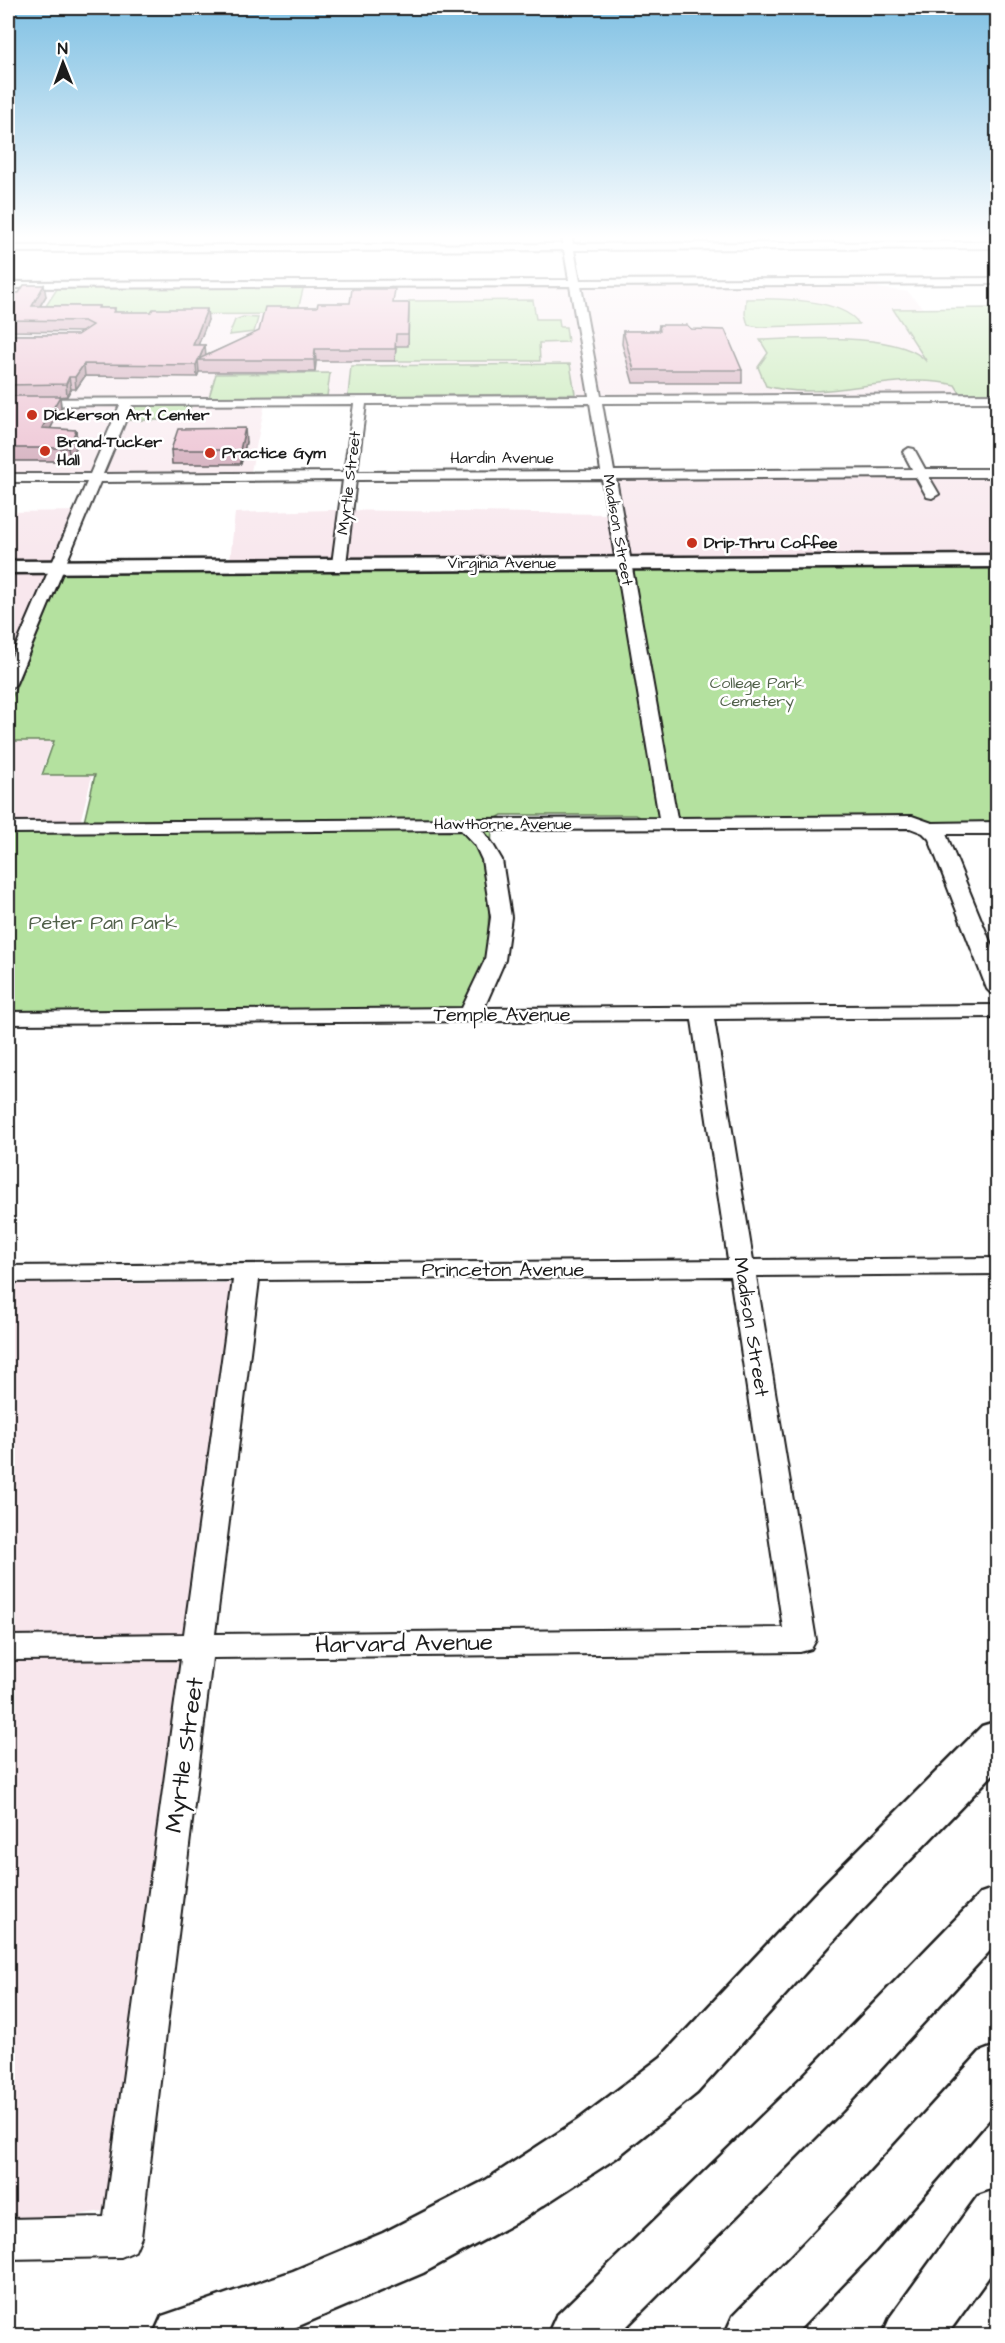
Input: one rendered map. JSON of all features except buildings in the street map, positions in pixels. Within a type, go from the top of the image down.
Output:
[{"type":"main road","name":"Virginia Avenue","points":[[8,567],[998,561]]},
{"type":"main road","points":[[182,2336],[294,2299],[403,2253],[505,2199],[597,2139],[679,2074],[840,1900],[998,1739]]},
{"type":"main road","points":[[576,2336],[823,2093],[998,1908]]},
{"type":"main road","points":[[753,2336],[855,2231],[998,2070]]},
{"type":"main road","points":[[911,2336],[998,2216]]},
{"type":"street","name":"Madison Street","points":[[586,346],[669,823]]},
{"type":"street","points":[[8,402],[998,398]]},
{"type":"street","name":"Myrtle Street","points":[[339,564],[360,401]]},
{"type":"street","points":[[8,683],[127,402]]},
{"type":"street","points":[[909,452],[932,494]]},
{"type":"street","name":"Hardin Avenue","points":[[8,478],[998,473]]},
{"type":"street","name":"Hawthorne Avenue","points":[[8,827],[912,822],[930,829],[998,828]]},
{"type":"street","points":[[466,824],[483,843],[492,860],[501,917],[495,960],[470,1015]]},
{"type":"street","points":[[930,829],[938,837],[998,989]]},
{"type":"street","name":"Temple Avenue","points":[[8,1018],[998,1011]]},
{"type":"street","name":"Madison Street","points":[[702,1013],[801,1640]]},
{"type":"street","name":"Princeton Avenue","points":[[8,1274],[998,1266]]},
{"type":"street","name":"Myrtle Street","points":[[8,2239],[121,2237],[200,1646],[247,1272]]},
{"type":"street","name":"Harvard Avenue","points":[[8,1648],[801,1640]]},
{"type":"shaded area","points":[[8,346],[997,346],[997,398],[265,404],[250,476],[8,478]]},
{"type":"shaded area","points":[[997,474],[997,560],[230,561],[235,513],[330,510],[607,514],[601,477]]},
{"type":"shaded area","points":[[87,511],[56,561],[8,664],[8,512]]},
{"type":"shaded area","points":[[8,742],[52,742],[40,776],[92,776],[80,822],[8,824]]},
{"type":"shaded area","points":[[232,1283],[109,2210],[8,2226],[8,1284]]},
{"type":"green space","points":[[396,346],[539,346],[540,361],[395,361]]},
{"type":"green space","points":[[764,346],[899,346],[914,352],[927,362],[917,346],[997,346],[997,393],[960,393],[955,385],[932,381],[884,383],[813,391],[789,390],[766,386],[758,367],[768,353]]},
{"type":"green space","points":[[570,364],[575,394],[348,396],[351,366]]},
{"type":"green space","points":[[330,373],[327,396],[209,397],[216,374]]},
{"type":"green space","points":[[136,406],[191,406],[185,420],[129,420]]},
{"type":"green space","name":"College Park Cemetery","points":[[997,567],[997,824],[641,818],[635,815],[502,815],[495,819],[84,822],[95,775],[42,775],[54,741],[8,741],[8,707],[63,573]]},
{"type":"green space","name":"Peter Pan Park","points":[[492,825],[487,961],[472,1008],[8,1019],[8,828]]},
{"type":"place","name":"Dickerson Art Center","points":[[32,415]]},
{"type":"place","name":"Brand-Tucker Hall","points":[[45,451]]},
{"type":"place","name":"Practice Gym","points":[[210,453]]},
{"type":"place","name":"Drip-Thru Coffee","points":[[692,543]]}]
